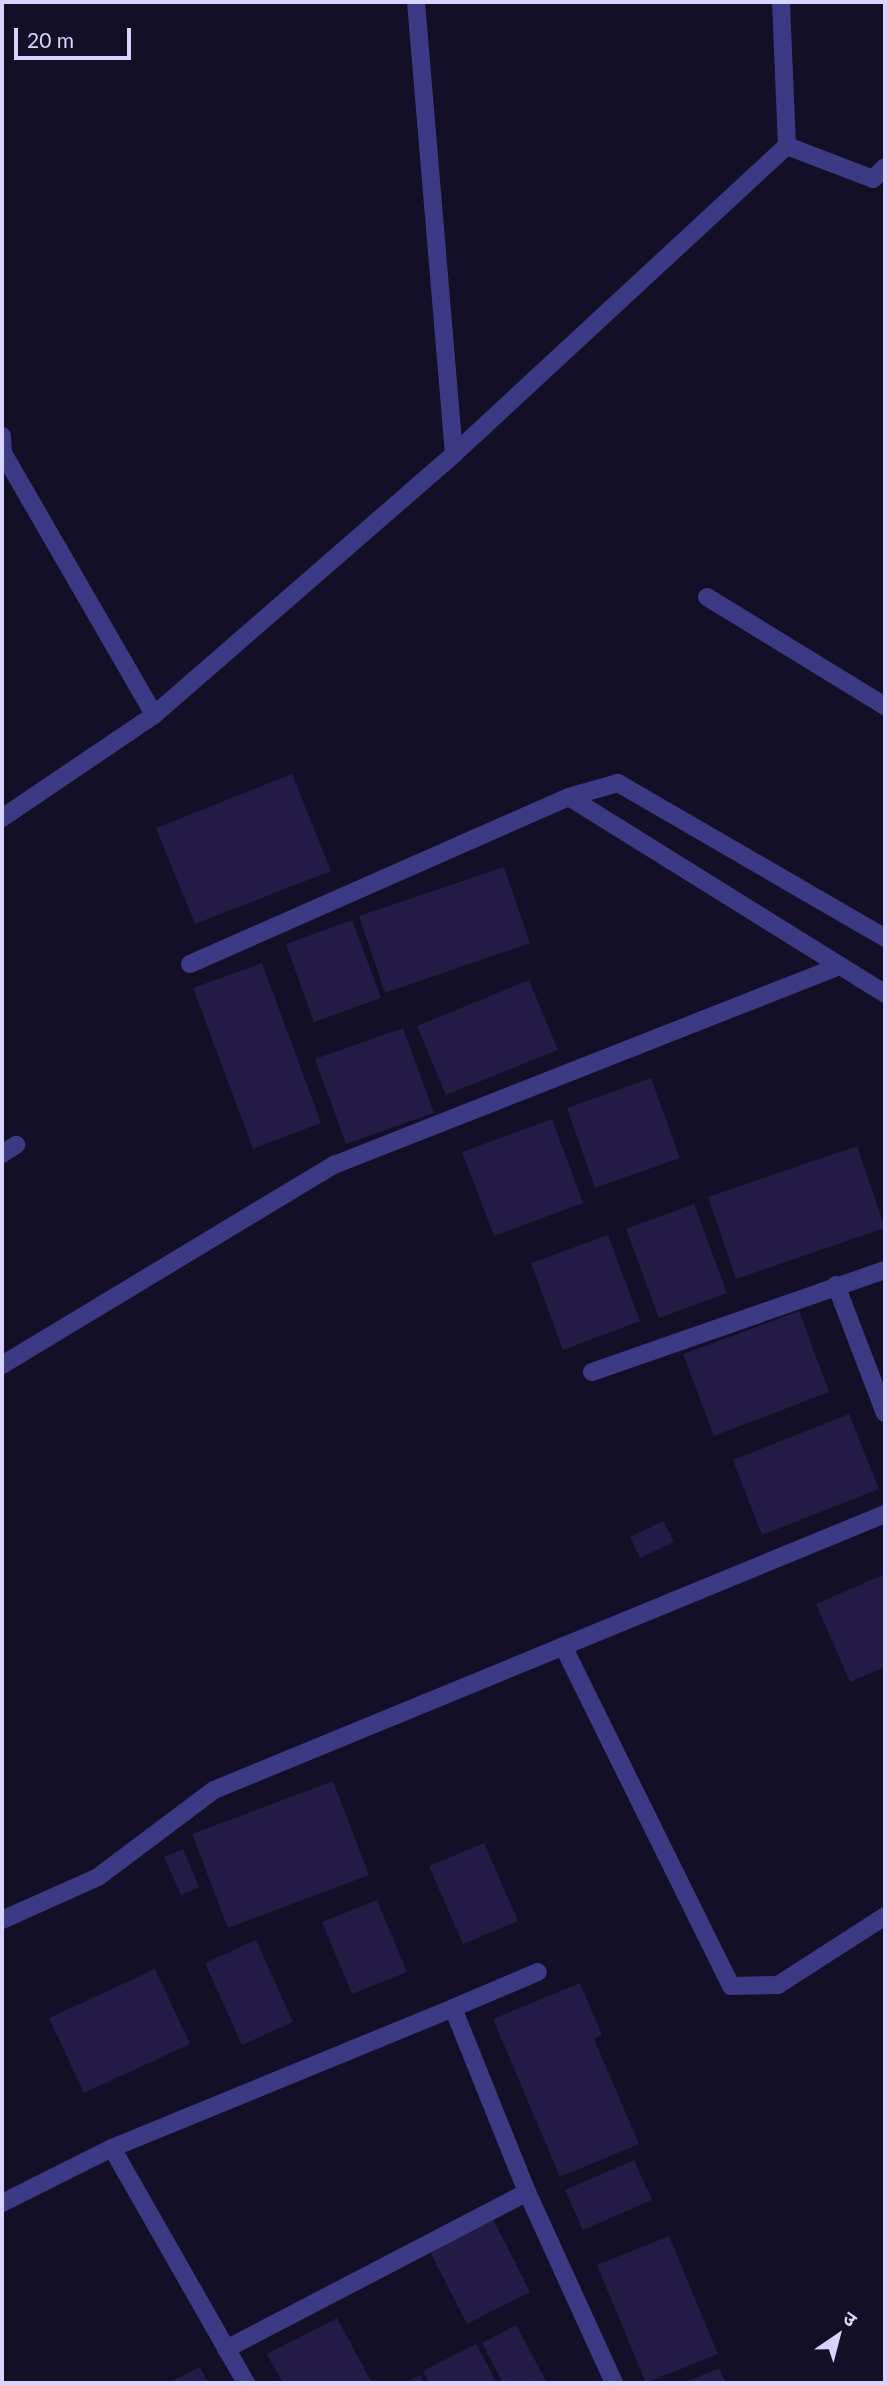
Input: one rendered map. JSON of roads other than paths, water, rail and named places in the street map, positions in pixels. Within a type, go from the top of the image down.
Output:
[{"type":"street","points":[[416,2],[454,454]]},
{"type":"street","points":[[780,2],[787,146]]},
{"type":"street","points":[[2,818],[154,715],[454,454],[787,146]]},
{"type":"street","points":[[787,146],[873,179],[885,167]]},
{"type":"street","points":[[2,436],[3,453],[154,715]]},
{"type":"street","points":[[707,597],[885,706]]},
{"type":"street","points":[[191,964],[569,797],[618,783],[885,938]]},
{"type":"street","points":[[569,797],[837,967],[885,994]]},
{"type":"street","points":[[2,1365],[334,1165],[837,967]]},
{"type":"street","points":[[592,1372],[885,1270]]},
{"type":"street","points":[[836,1285],[885,1413]]},
{"type":"street","points":[[2,1920],[98,1877],[214,1790],[885,1514]]},
{"type":"street","points":[[563,1646],[731,1986],[778,1985],[885,1916]]},
{"type":"street","points":[[2,2203],[112,2148],[538,1972]]},
{"type":"street","points":[[453,2008],[527,2192],[614,2383]]},
{"type":"street","points":[[112,2148],[246,2383]]},
{"type":"street","points":[[226,2349],[527,2192]]}]
